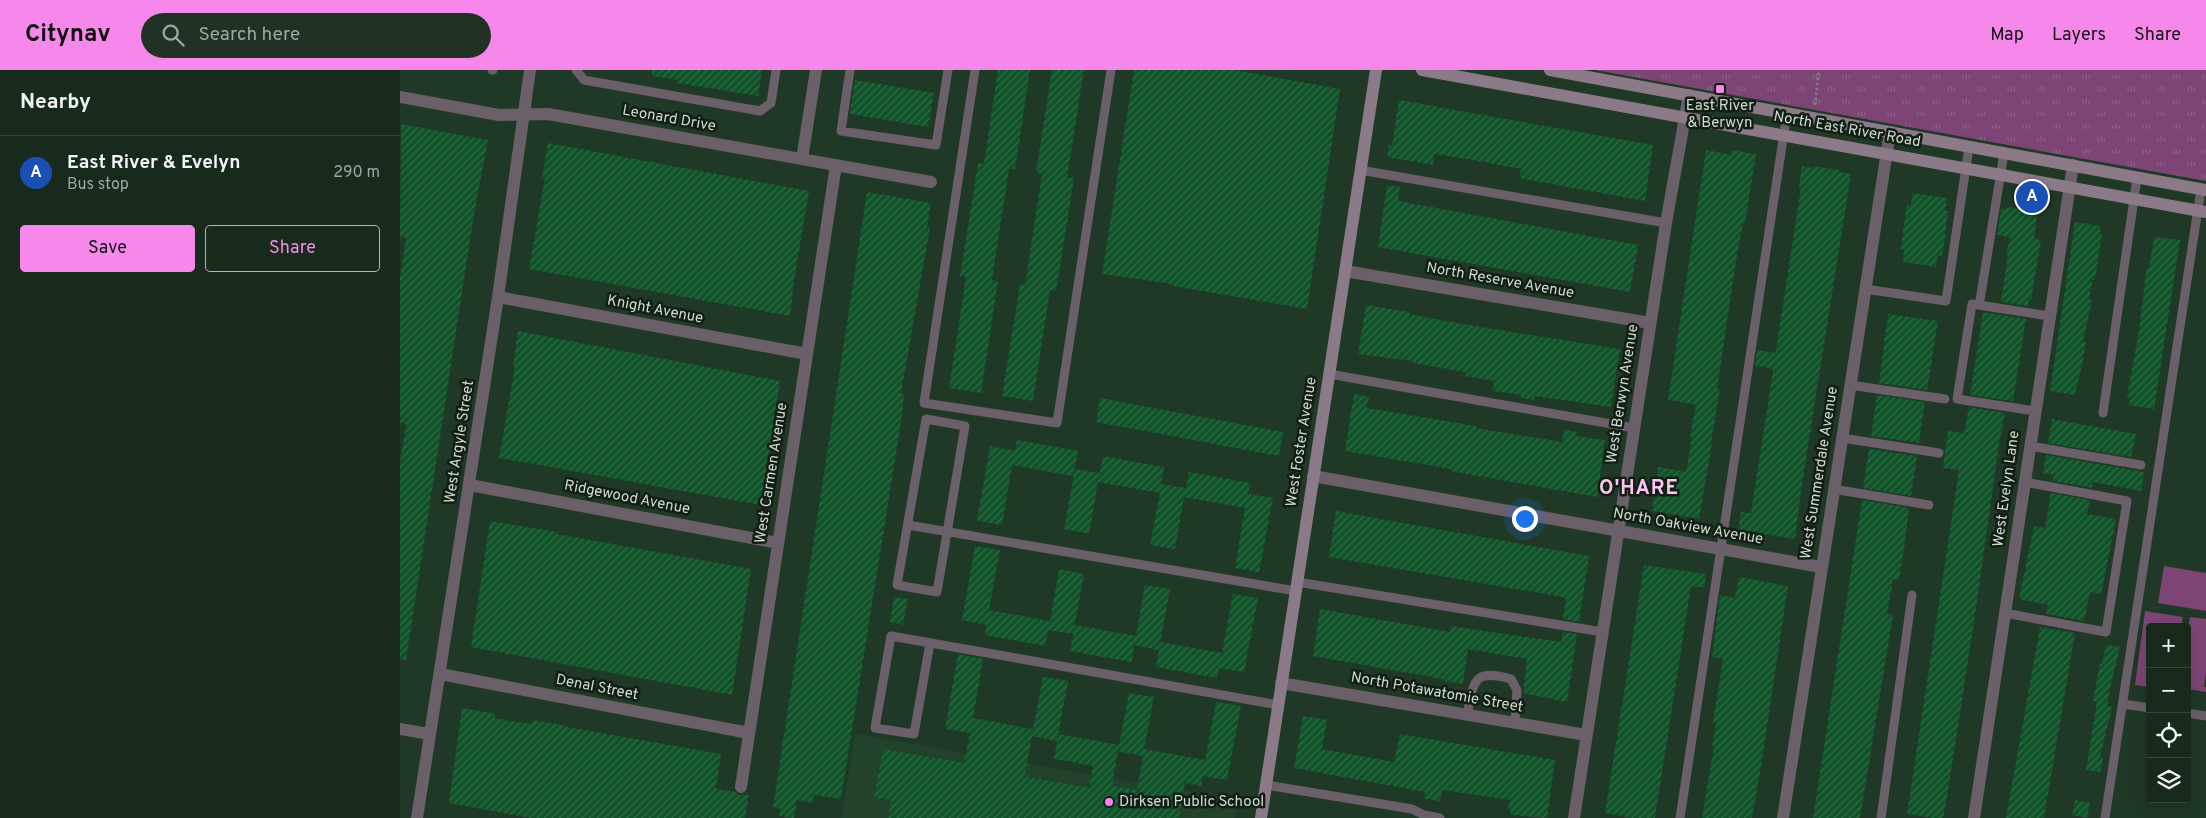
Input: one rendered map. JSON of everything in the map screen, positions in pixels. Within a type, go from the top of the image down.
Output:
[{"type":"main road","name":"West Foster Avenue","points":[[1261,818],[1376,70]]},
{"type":"main road","name":"North East River Road","points":[[1422,70],[2202,212]]},
{"type":"main road","name":"North East River Road","points":[[1550,70],[2203,190]]},
{"type":"street","name":"West Argyle Street","points":[[417,818],[470,485],[530,70]]},
{"type":"street","points":[[802,159],[816,70]]},
{"type":"street","name":"West Berwyn Avenue","points":[[1574,818],[1650,323],[1689,95]]},
{"type":"street","name":"Leonard Drive","points":[[400,97],[499,115],[548,114],[931,182]]},
{"type":"street","name":"West Summerdale Avenue","points":[[1783,818],[1890,132]]},
{"type":"street","name":"West Carmen Avenue","points":[[741,787],[836,165]]},
{"type":"street","name":"West Evelyn Lane","points":[[1974,818],[2073,165]]},
{"type":"street","name":"North Reserve Avenue","points":[[1345,272],[1650,323]]},
{"type":"street","name":"Knight Avenue","points":[[498,297],[807,354]]},
{"type":"street","name":"North Oakview Avenue","points":[[1313,476],[1821,567]]},
{"type":"street","name":"Ridgewood Avenue","points":[[470,485],[778,543]]},
{"type":"street","name":"Denal Street","points":[[440,674],[748,733]]},
{"type":"street","name":"North Potawatomie Street","points":[[1281,683],[1586,735]]},
{"type":"street","points":[[400,729],[430,734]]},
{"type":"lane","points":[[576,70],[584,80],[760,111],[771,103],[776,70]]},
{"type":"lane","points":[[850,70],[840,131],[936,145],[948,70]]},
{"type":"lane","points":[[975,70],[924,403],[1057,423],[1112,70]]},
{"type":"lane","points":[[1680,818],[1787,113]]},
{"type":"lane","points":[[1865,290],[1946,302],[1969,147]]},
{"type":"lane","points":[[1980,300],[2004,153]]},
{"type":"lane","points":[[1360,170],[1666,223]]},
{"type":"lane","points":[[2103,413],[2137,178]]},
{"type":"lane","points":[[2105,818],[2202,212],[2203,190]]},
{"type":"lane","points":[[2035,411],[1957,399],[1958,389],[1972,304],[2049,316]]},
{"type":"lane","points":[[1329,374],[1634,428]]},
{"type":"lane","points":[[1850,385],[1945,400]]},
{"type":"lane","points":[[926,420],[965,426],[937,592],[898,585],[908,525],[926,420]]},
{"type":"lane","points":[[1842,438],[1939,453]]},
{"type":"lane","points":[[2030,446],[2141,464]]},
{"type":"lane","points":[[2005,614],[2106,632],[2127,501],[2024,482]]},
{"type":"lane","points":[[1833,490],[1929,505]]},
{"type":"lane","points":[[908,525],[1602,632]]},
{"type":"lane","points":[[1882,818],[1912,595]]},
{"type":"lane","points":[[930,643],[914,734],[875,728],[892,636],[1278,705]]},
{"type":"lane","points":[[1467,715],[1476,680],[1483,675],[1499,676],[1511,679],[1517,690],[1515,723]]},
{"type":"lane","points":[[2123,704],[2146,707]]},
{"type":"lane","points":[[2191,714],[2206,716]]},
{"type":"lane","points":[[1266,785],[1412,809],[1424,815],[1440,818]]},
{"type":"path","points":[[1815,105],[1819,70]]},
{"type":"shaded area","points":[[855,734],[1238,800],[1235,818],[841,818]]},
{"type":"green space","points":[[1595,70],[2206,70],[2206,181]]},
{"type":"green space","points":[[2164,566],[2206,573],[2206,611],[2158,603]]},
{"type":"green space","points":[[2145,611],[2183,617],[2182,623],[2146,623],[2146,686],[2135,685]]},
{"type":"green space","points":[[2190,617],[2206,619],[2206,672],[2204,687],[2206,687],[2206,692],[2191,690],[2191,623],[2189,623]]},
{"type":"building","points":[[652,70],[762,70],[758,96],[677,83],[678,80],[652,76]]},
{"type":"building","points":[[998,70],[1030,70],[1015,169],[1009,169],[992,280],[998,281],[981,393],[949,388],[966,277],[960,276],[978,163],[984,164]]},
{"type":"building","points":[[1052,70],[1084,70],[1067,177],[1074,178],[1056,291],[1050,290],[1033,401],[1002,396],[1020,284],[1025,285],[1042,174],[1036,172]]},
{"type":"building","points":[[1134,70],[1234,70],[1340,89],[1307,309],[1173,286],[1173,284],[1102,274]]},
{"type":"building","points":[[855,80],[934,93],[928,127],[850,114]]},
{"type":"building","points":[[1399,100],[1653,145],[1645,201],[1519,178],[1521,169],[1468,159],[1434,154],[1433,165],[1387,157],[1389,145],[1392,145]]},
{"type":"building","points":[[401,124],[488,140],[474,214],[406,660],[400,659],[400,462],[406,426],[406,424],[400,423],[400,277],[406,238],[400,236]]},
{"type":"building","points":[[548,143],[809,191],[790,316],[529,269],[545,178],[542,178]]},
{"type":"building","points":[[1706,150],[1731,155],[1732,150],[1756,154],[1745,223],[1743,223],[1736,261],[1717,389],[1720,389],[1699,519],[1652,511],[1658,467],[1686,472],[1692,437],[1690,437],[1696,405],[1668,400]]},
{"type":"building","points":[[1802,166],[1839,170],[1839,172],[1851,174],[1801,490],[1795,539],[1738,530],[1741,512],[1751,513],[1773,371],[1773,369],[1755,366],[1757,350],[1775,353],[1776,350],[1801,187],[1799,187]]},
{"type":"building","points":[[1387,185],[1400,187],[1398,201],[1638,245],[1630,292],[1378,247]]},
{"type":"building","points":[[867,192],[931,203],[927,228],[930,228],[901,393],[904,394],[901,422],[841,799],[814,795],[812,803],[797,800],[794,818],[790,818],[779,816],[781,809],[773,807]]},
{"type":"building","points":[[1913,193],[1947,198],[1945,211],[1948,211],[1942,256],[1938,255],[1936,267],[1903,262],[1904,249],[1901,249],[1903,231],[1907,205],[1911,205]]},
{"type":"building","points":[[2012,207],[2037,215],[2034,239],[2041,240],[2031,300],[2029,299],[2028,306],[2001,302],[2010,237],[1997,235],[2001,209]]},
{"type":"building","points":[[2075,222],[2101,226],[2100,233],[2102,234],[2095,280],[2092,280],[2089,300],[2092,300],[2083,342],[2086,342],[2075,395],[2050,391]]},
{"type":"building","points":[[2154,237],[2180,240],[2154,409],[2129,405],[2130,398],[2127,397],[2139,331],[2147,268],[2149,268]]},
{"type":"building","points":[[1366,305],[1462,324],[1620,349],[1611,407],[1535,396],[1534,400],[1521,398],[1521,395],[1493,391],[1494,381],[1465,376],[1465,372],[1413,363],[1413,361],[1358,354]]},
{"type":"building","points":[[1983,312],[2026,319],[2013,401],[1970,395]]},
{"type":"building","points":[[1888,314],[1938,321],[1927,390],[1879,383]]},
{"type":"building","points":[[518,331],[780,381],[761,505],[499,458],[515,367],[513,366]]},
{"type":"building","points":[[1354,394],[1369,397],[1367,408],[1476,426],[1476,428],[1562,442],[1564,430],[1577,432],[1576,436],[1605,440],[1597,497],[1345,451]]},
{"type":"building","points":[[1877,395],[1925,402],[1919,443],[1871,436]]},
{"type":"building","points":[[1100,398],[1283,432],[1279,456],[1096,422]]},
{"type":"building","points":[[1969,407],[2005,413],[1947,797],[1943,818],[1933,818],[1907,814],[1959,470],[1943,468],[1948,431],[1964,433]]},
{"type":"building","points":[[2052,419],[2136,434],[2131,457],[2048,443]]},
{"type":"building","points":[[1017,440],[1078,451],[1073,476],[1012,465],[1002,525],[977,521],[990,446],[1015,451]]},
{"type":"building","points":[[1869,449],[1917,456],[1911,496],[1863,488]]},
{"type":"building","points":[[2046,455],[2144,472],[2141,491],[2093,482],[2092,488],[2053,481],[2054,475],[2043,473]]},
{"type":"building","points":[[1103,456],[1164,467],[1161,484],[1186,488],[1189,472],[1250,483],[1248,494],[1273,498],[1259,572],[1235,568],[1245,508],[1184,497],[1175,549],[1150,545],[1160,493],[1098,482],[1089,534],[1064,529],[1075,469],[1100,473]]},
{"type":"building","points":[[2051,493],[2090,500],[2087,514],[2116,519],[2101,594],[2090,592],[2084,621],[2046,614],[2048,605],[2019,599],[2034,526],[2045,528]]},
{"type":"building","points":[[1862,500],[1909,508],[1904,549],[1899,580],[1893,579],[1887,614],[1893,615],[1860,818],[1813,818]]},
{"type":"building","points":[[1336,511],[1589,556],[1579,622],[1563,619],[1566,599],[1563,597],[1329,557]]},
{"type":"building","points":[[490,521],[751,569],[732,695],[471,647]]},
{"type":"building","points":[[975,546],[1000,550],[989,610],[1050,621],[1059,569],[1084,574],[1073,634],[1048,630],[1045,646],[985,635],[986,625],[962,620]]},
{"type":"building","points":[[1644,565],[1706,574],[1704,588],[1691,586],[1655,818],[1631,818],[1605,813]]},
{"type":"building","points":[[1739,577],[1788,586],[1762,760],[1752,818],[1702,818],[1714,746],[1712,746],[1716,723],[1713,722],[1723,659],[1712,657],[1720,595],[1735,598]]},
{"type":"building","points":[[1145,585],[1170,589],[1159,650],[1134,645],[1132,662],[1070,651],[1075,625],[1136,636]]},
{"type":"building","points":[[1233,594],[1258,598],[1244,672],[1219,668],[1217,678],[1156,667],[1160,642],[1222,653]]},
{"type":"building","points":[[894,597],[908,599],[903,625],[890,622]]},
{"type":"building","points":[[1320,609],[1450,632],[1451,626],[1561,642],[1563,632],[1577,634],[1567,702],[1523,693],[1527,659],[1468,649],[1463,684],[1313,656]]},
{"type":"building","points":[[2040,627],[2075,633],[2044,818],[2006,818]]},
{"type":"building","points":[[2106,645],[2120,647],[2107,706],[2112,707],[2100,757],[2103,758],[2100,772],[2086,770],[2097,701],[2093,701],[2100,663],[2102,664]]},
{"type":"building","points":[[958,654],[983,659],[973,718],[1033,729],[1043,677],[1068,681],[1057,741],[1059,734],[1119,745],[1112,786],[1137,790],[1143,756],[1118,751],[1129,693],[1154,697],[1144,749],[1205,760],[1216,702],[1241,706],[1227,780],[1203,776],[1201,786],[1185,783],[1179,818],[888,818],[891,800],[874,798],[883,749],[964,763],[970,733],[945,729]],"holes":[[[1032,736],[1057,741],[1054,759],[1093,766],[1089,788],[1028,777],[1029,775],[1025,774]]]},
{"type":"building","points":[[462,708],[495,714],[495,718],[509,721],[532,724],[533,720],[721,754],[716,789],[735,792],[739,795],[749,795],[745,818],[530,818],[449,803]]},
{"type":"building","points":[[1303,716],[1327,720],[1322,749],[1394,762],[1400,734],[1555,760],[1547,818],[1510,815],[1511,809],[1508,809],[1510,800],[1442,790],[1440,801],[1424,799],[1425,792],[1294,768]]},
{"type":"building","points":[[2075,800],[2090,803],[2087,818],[2072,815]]},
{"type":"place","name":"East River & Berwyn","points":[[1720,89]]},
{"type":"place","name":"East River & Evelyn","points":[[2032,197]]},
{"type":"place","name":"Dirksen Public School","points":[[1109,802]]},
{"type":"district","name":"O'HARE","points":[[1639,489]]}]
